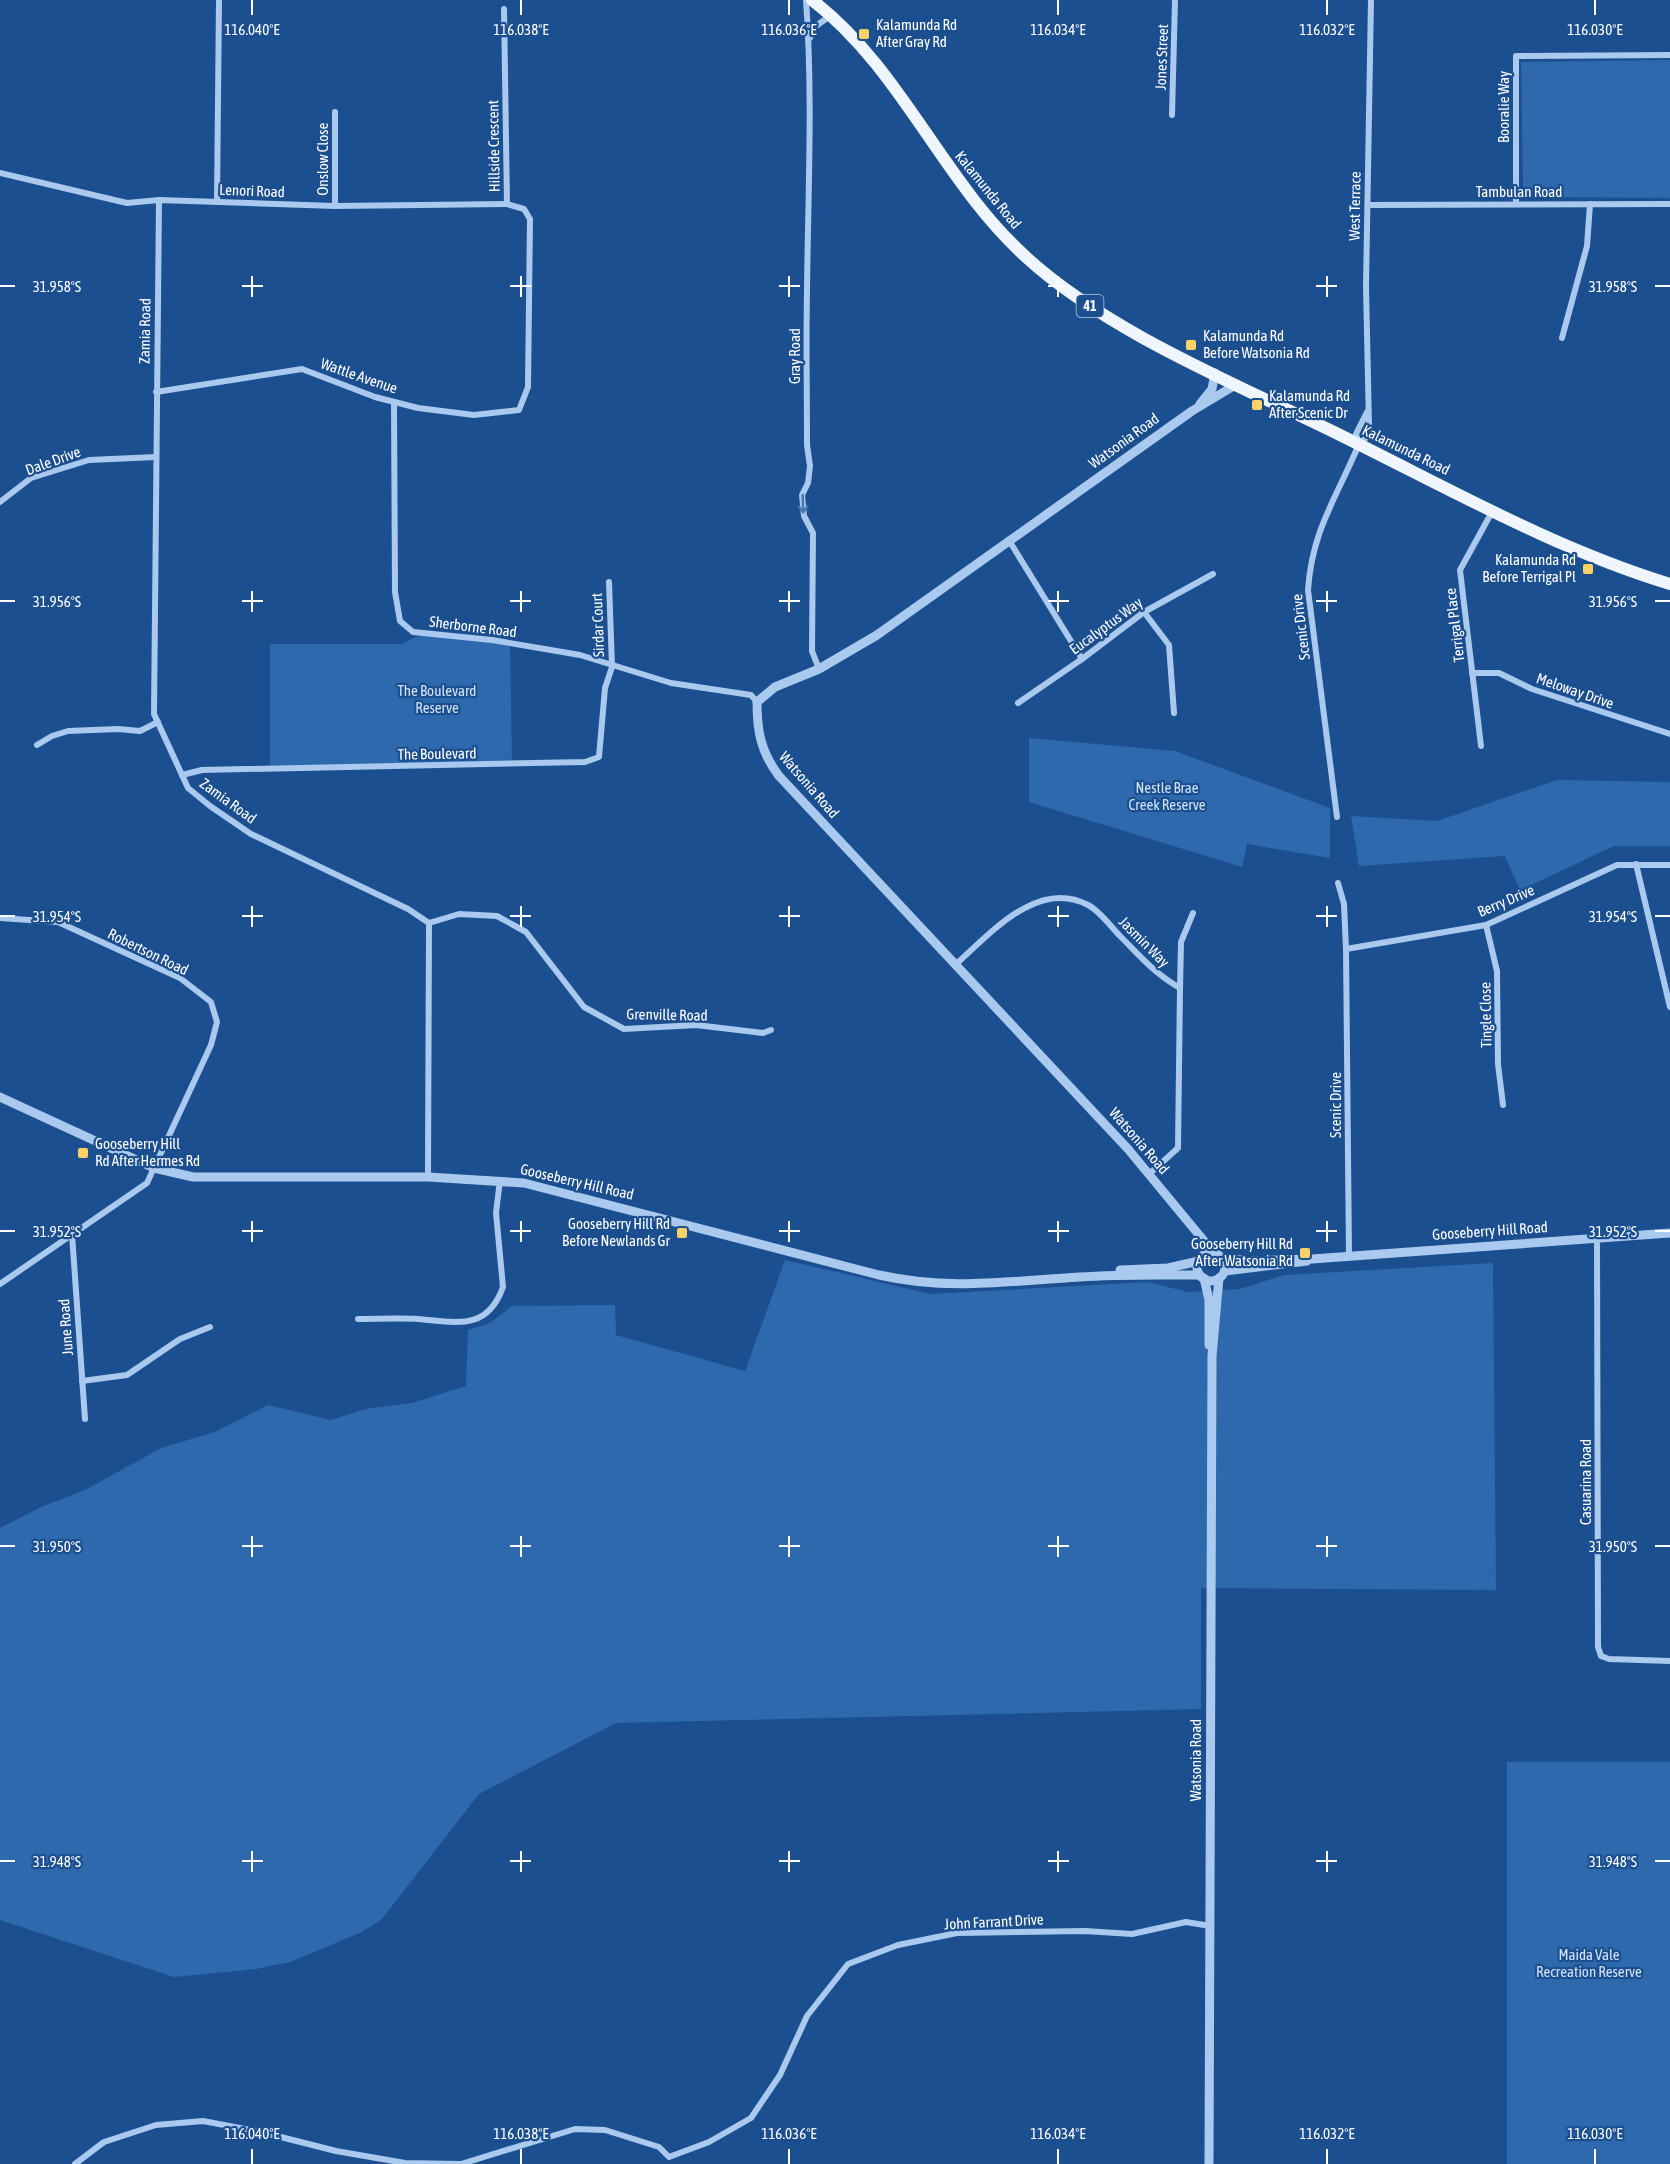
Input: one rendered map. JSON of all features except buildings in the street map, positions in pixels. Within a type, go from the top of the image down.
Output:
[{"type":"main road","name":"Kalamunda Road","points":[[812,0],[831,15],[876,61],[928,139],[985,214],[1026,257],[1090,306],[1215,373],[1493,510],[1598,559],[1670,584]]},
{"type":"street","points":[[217,201],[219,0]]},
{"type":"street","name":"Gray Road","points":[[806,0],[810,38],[807,445],[810,466],[808,483],[802,495],[804,516],[813,533],[812,651],[819,669]]},
{"type":"street","name":"Jones Street","points":[[1172,115],[1175,0]]},
{"type":"street","name":"West Terrace","points":[[1367,412],[1356,434],[1359,444],[1367,437],[1369,426],[1367,412],[1371,0]]},
{"type":"street","name":"Hillside Crescent","points":[[504,9],[507,204],[524,209],[530,219],[528,387],[519,410]]},
{"type":"street","points":[[810,38],[816,26],[831,15]]},
{"type":"street","name":"Booralie Way","points":[[1516,204],[1516,56],[1670,55]]},
{"type":"street","name":"Onslow Close","points":[[335,112],[335,206]]},
{"type":"street","name":"Lenori Road","points":[[0,173],[127,203],[159,200],[176,203],[217,201],[335,206],[507,204]]},
{"type":"street","name":"Zamia Road","points":[[159,200],[154,714],[188,788],[210,806],[251,834],[408,909],[429,923]]},
{"type":"street","points":[[1562,338],[1587,246],[1590,204]]},
{"type":"street","name":"Tambulan Road","points":[[1368,205],[1670,204]]},
{"type":"street","name":"Wattle Avenue","points":[[156,392],[302,369],[394,402],[418,408],[474,415],[519,410]]},
{"type":"street","name":"Watsonia Road","points":[[1192,411],[1212,389],[1215,373]]},
{"type":"street","name":"Watsonia Road","points":[[1209,2164],[1212,1356],[1222,1274],[1218,1256],[1128,1149],[779,776],[766,757],[757,731],[757,702],[775,687],[819,669],[877,635],[1192,411],[1237,384]]},
{"type":"street","name":"Sherborne Road","points":[[394,402],[395,592],[400,621],[413,632],[492,640],[568,653],[671,683],[751,695],[757,702]]},
{"type":"street","name":"Scenic Drive","points":[[1337,817],[1308,590],[1317,534],[1359,444]]},
{"type":"street","name":"Dale Drive","points":[[0,502],[31,478],[89,460],[156,457]]},
{"type":"street","name":"Terrigal Place","points":[[1481,746],[1460,570],[1493,510]]},
{"type":"street","points":[[1010,542],[1082,659]]},
{"type":"street","name":"Eucalyptus Way","points":[[1018,703],[1082,659],[1144,612],[1213,574]]},
{"type":"street","name":"Sirdar Court","points":[[609,582],[612,667]]},
{"type":"street","points":[[1144,612],[1169,645],[1174,713]]},
{"type":"street","name":"The Boulevard","points":[[182,775],[202,770],[585,762],[599,757],[605,688],[612,667]]},
{"type":"street","name":"Meloway Drive","points":[[1472,673],[1499,673],[1532,689],[1670,734]]},
{"type":"street","points":[[37,745],[52,736],[68,731],[118,729],[140,731],[158,722]]},
{"type":"street","points":[[1636,864],[1670,1007]]},
{"type":"street","name":"Berry Drive","points":[[1346,949],[1486,925],[1617,865],[1670,866]]},
{"type":"street","name":"Scenic Drive","points":[[1338,883],[1344,904],[1346,949],[1349,1256]]},
{"type":"street","name":"Jasmin Way","points":[[955,965],[1014,912],[1048,900],[1072,899],[1090,906],[1161,978],[1180,988]]},
{"type":"street","points":[[1148,1175],[1178,1148],[1181,942],[1193,913]]},
{"type":"street","name":"Grenville Road","points":[[429,923],[459,914],[497,916],[526,932],[584,1007],[624,1029],[696,1025],[763,1033],[771,1030]]},
{"type":"street","name":"Robertson Road","points":[[0,918],[58,922],[180,978],[211,1002],[217,1022],[211,1045],[154,1168],[141,1188],[0,1284]]},
{"type":"street","points":[[428,1177],[429,923]]},
{"type":"street","name":"Tingle Close","points":[[1486,925],[1497,971],[1498,1064],[1503,1105]]},
{"type":"street","name":"Gooseberry Hill Road","points":[[0,1097],[154,1168],[193,1177],[428,1177],[500,1180],[544,1187],[903,1281],[954,1286],[1082,1277],[1202,1276],[1212,1280],[1222,1274],[1258,1265],[1296,1264],[1349,1256],[1670,1233]]},
{"type":"street","points":[[358,1319],[420,1320],[460,1324],[477,1319],[488,1312],[499,1298],[502,1287],[496,1213],[500,1180]]},
{"type":"street","points":[[1198,1233],[1199,1260]]},
{"type":"street","name":"June Road","points":[[72,1234],[85,1419]]},
{"type":"street","name":"Casuarina Road","points":[[1598,1238],[1598,1647],[1601,1656],[1609,1659],[1670,1661]]},
{"type":"street","name":"Gooseberry Hill Road","points":[[1082,1277],[1120,1270],[1179,1266],[1218,1256],[1251,1261],[1295,1258],[1312,1260]]},
{"type":"street","name":"Watsonia Road","points":[[1199,1260],[1209,1300],[1208,1336],[1212,1356]]},
{"type":"street","points":[[82,1381],[126,1375],[180,1339],[210,1327]]},
{"type":"street","name":"John Farrant Drive","points":[[75,2164],[104,2142],[156,2125],[203,2121],[261,2132],[336,2151],[405,2163],[461,2164],[575,2129],[616,2134],[660,2146],[669,2161],[709,2142],[750,2118],[780,2076],[807,2016],[848,1964],[898,1945],[957,1933],[1085,1931],[1132,1934],[1186,1922],[1210,1926]]},
{"type":"green space","points":[[1670,60],[1670,198],[1531,197],[1523,188],[1521,62]]},
{"type":"green space","name":"The Boulevard Reserve","points":[[424,633],[510,643],[512,764],[270,769],[270,644],[402,644]]},
{"type":"green space","name":"Nestle Brae Creek Reserve","points":[[1029,738],[1175,751],[1330,808],[1330,858],[1247,844],[1242,867],[1029,802]]},
{"type":"green space","points":[[1557,780],[1670,782],[1670,846],[1614,846],[1520,890],[1505,856],[1359,866],[1351,816],[1437,821]]},
{"type":"green space","points":[[785,1260],[930,1294],[1148,1282],[1188,1292],[1240,1289],[1284,1275],[1493,1263],[1496,1590],[1201,1588],[1201,1709],[616,1723],[479,1794],[382,1919],[362,1932],[290,1962],[256,1969],[174,1977],[0,1920],[0,1528],[41,1507],[87,1489],[161,1448],[215,1432],[268,1405],[331,1420],[365,1409],[412,1403],[466,1386],[468,1330],[490,1323],[512,1306],[615,1305],[616,1335],[745,1371]]},
{"type":"green space","name":"Maida Vale Recreation Reserve","points":[[1507,1762],[1670,1762],[1670,2164],[1507,2164]]},
{"type":"place","name":"Kalamunda Rd After Gray Rd","points":[[864,34]]},
{"type":"place","name":"Kalamunda Rd Before Watsonia Rd","points":[[1191,345]]},
{"type":"place","name":"Kalamunda Rd After Scenic Dr","points":[[1257,405]]},
{"type":"place","name":"Kalamunda Rd Before Terrigal Pl","points":[[1588,569]]},
{"type":"place","name":"Gooseberry Hill Rd After Hermes Rd","points":[[83,1153]]},
{"type":"place","name":"Gooseberry Hill Rd Before Newlands Gr","points":[[682,1233]]},
{"type":"place","name":"Gooseberry Hill Rd After Watsonia Rd","points":[[1305,1253]]}]
